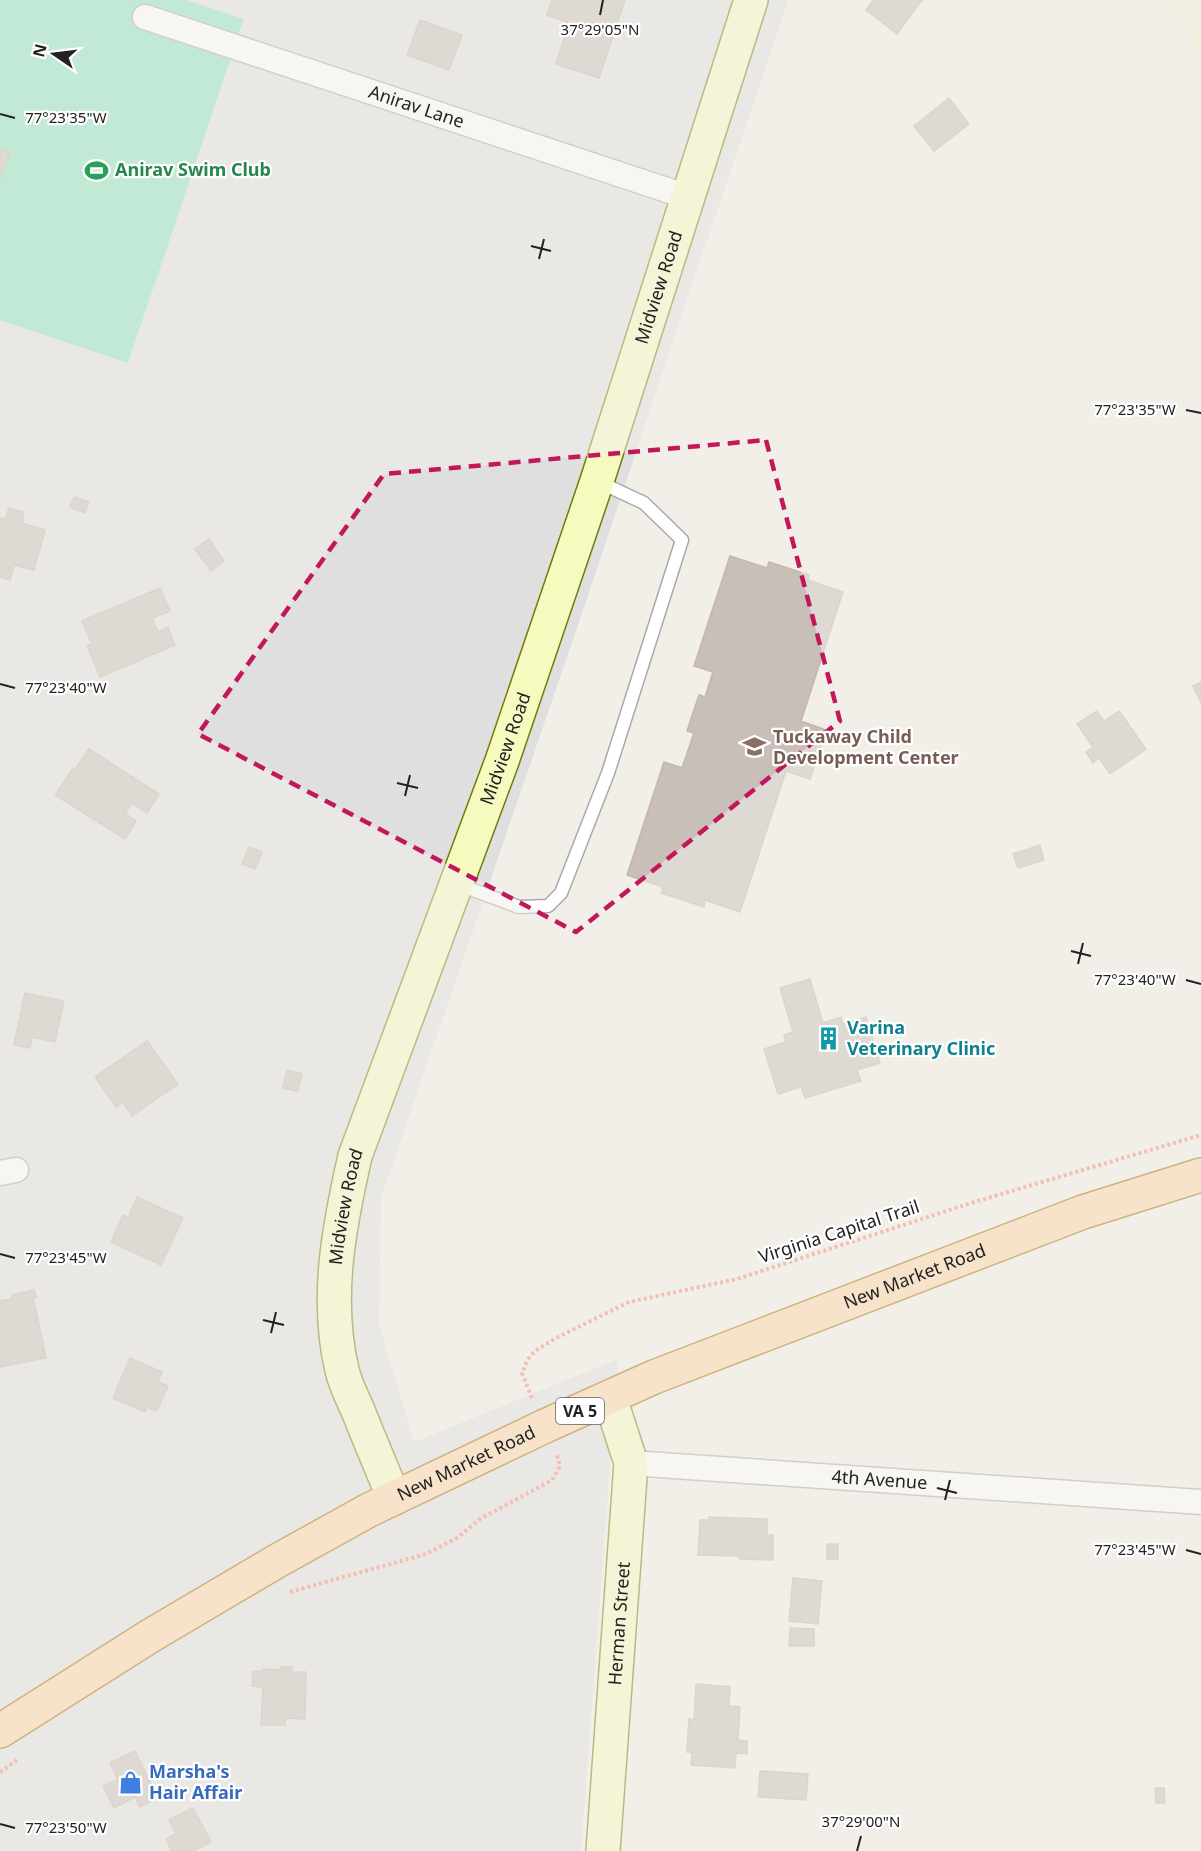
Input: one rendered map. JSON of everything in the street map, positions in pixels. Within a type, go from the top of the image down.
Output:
[{"type":"main road","name":"New Market Road","points":[[0,1731],[175,1620],[277,1561],[394,1498],[545,1426],[654,1377],[1083,1212],[1201,1176]]},
{"type":"street","name":"Midview Road","points":[[394,1498],[342,1373],[335,1338],[336,1258],[341,1221],[355,1156],[502,761],[597,481],[751,0]]},
{"type":"street","name":"Anirav Lane","points":[[145,17],[688,197]]},
{"type":"street","name":"Herman Street","points":[[603,1851],[631,1463],[610,1398]]},
{"type":"street","name":"4th Avenue","points":[[631,1463],[1201,1502]]},
{"type":"lane","points":[[456,884],[519,907],[548,906],[561,893],[608,773],[682,540],[644,502],[597,481]]},
{"type":"path","name":"Virginia Capital Trail","points":[[529,1392],[522,1373],[528,1359],[535,1351],[556,1338],[629,1302],[737,1279],[971,1203],[1201,1135]]},
{"type":"path","points":[[280,1595],[426,1554],[457,1538],[480,1519],[552,1480],[560,1467],[560,1460],[556,1452]]},
{"type":"highlighted area","points":[[766,440],[840,721],[576,932],[198,734],[384,474]]},
{"type":"shaded area","points":[[0,0],[788,0],[576,631],[381,1198],[379,1324],[414,1442],[618,1359],[581,1851],[0,1851]]},
{"type":"green space","name":"Anirav Swim Club","points":[[0,0],[186,0],[244,19],[128,363],[0,320]]},
{"type":"green space","points":[[1164,0],[1201,0],[1201,54]]},
{"type":"building","points":[[552,0],[625,0],[599,78],[556,64],[569,23],[547,15]]},
{"type":"building","points":[[873,0],[922,0],[897,34],[866,10]]},
{"type":"building","points":[[420,20],[462,35],[449,70],[407,55]]},
{"type":"building","points":[[949,98],[969,124],[934,151],[914,126]]},
{"type":"building","points":[[0,149],[10,153],[0,179]]},
{"type":"building","points":[[74,497],[89,502],[85,513],[70,507]]},
{"type":"building","points":[[9,508],[24,512],[22,523],[45,530],[34,570],[14,565],[10,580],[0,577],[0,518],[5,519]]},
{"type":"building","points":[[209,539],[224,561],[211,571],[195,549]]},
{"type":"building","name":"Tuckaway Child Development Center","points":[[730,556],[767,568],[769,562],[809,575],[808,580],[843,592],[801,721],[826,730],[810,779],[786,771],[740,912],[705,900],[704,907],[661,893],[663,887],[627,875],[664,762],[682,768],[694,733],[687,731],[699,695],[705,697],[713,672],[694,666]]},
{"type":"building","points":[[160,588],[170,611],[152,618],[158,632],[168,627],[175,645],[100,677],[87,646],[92,644],[82,621]]},
{"type":"building","points":[[1201,682],[1201,703],[1193,686]]},
{"type":"building","points":[[1097,711],[1104,721],[1119,711],[1146,749],[1110,774],[1099,758],[1093,763],[1086,752],[1093,747],[1077,724]]},
{"type":"building","points":[[89,749],[159,794],[147,813],[132,803],[125,814],[136,821],[125,839],[55,795]]},
{"type":"building","points":[[1040,845],[1044,860],[1018,868],[1013,854]]},
{"type":"building","points":[[249,847],[262,852],[255,869],[242,864]]},
{"type":"building","name":"Varina Veterinary Clinic","points":[[810,979],[823,1023],[841,1017],[843,1024],[866,1017],[880,1063],[857,1070],[861,1081],[805,1098],[801,1087],[778,1094],[764,1049],[786,1042],[784,1035],[793,1032],[780,988]]},
{"type":"building","points":[[25,993],[64,1001],[55,1042],[32,1037],[30,1048],[14,1045]]},
{"type":"building","points":[[147,1041],[178,1084],[132,1116],[123,1102],[116,1107],[95,1077]]},
{"type":"building","points":[[287,1070],[302,1074],[298,1091],[283,1088]]},
{"type":"building","points":[[137,1197],[183,1218],[161,1265],[111,1242],[123,1215],[128,1218]]},
{"type":"building","points":[[34,1290],[36,1297],[33,1297],[46,1358],[0,1367],[0,1301],[12,1299],[12,1295]]},
{"type":"building","points":[[130,1358],[162,1372],[158,1382],[168,1386],[157,1411],[147,1407],[145,1412],[113,1398]]},
{"type":"building","points":[[709,1517],[767,1519],[767,1535],[773,1535],[773,1560],[698,1555],[700,1520],[709,1520]]},
{"type":"building","points":[[827,1544],[838,1544],[838,1559],[827,1559]]},
{"type":"building","points":[[793,1578],[822,1581],[818,1624],[789,1621]]},
{"type":"building","points":[[790,1628],[814,1629],[814,1646],[789,1646]]},
{"type":"building","points":[[280,1667],[292,1667],[292,1672],[306,1672],[305,1719],[286,1718],[285,1725],[261,1725],[263,1687],[252,1686],[253,1671],[281,1670]]},
{"type":"building","points":[[696,1684],[730,1687],[729,1706],[740,1707],[738,1740],[747,1741],[747,1754],[736,1753],[735,1768],[691,1765],[692,1752],[687,1752],[689,1719],[694,1720]]},
{"type":"building","name":"Marsha's Hair Affair","points":[[135,1751],[158,1798],[140,1807],[135,1797],[114,1808],[103,1786],[118,1779],[110,1763]]},
{"type":"building","points":[[760,1771],[808,1774],[806,1800],[758,1797]]},
{"type":"building","points":[[1155,1788],[1164,1788],[1165,1803],[1156,1803]]},
{"type":"building","points":[[193,1808],[211,1842],[194,1851],[172,1851],[166,1839],[176,1834],[169,1820]]},
{"type":"place","name":"Anirav Swim Club","points":[[97,170]]},
{"type":"place","name":"Tuckaway Child Development Center","points":[[755,747]]},
{"type":"place","name":"Varina Veterinary Clinic","points":[[829,1038]]},
{"type":"place","name":"Marsha's Hair Affair","points":[[131,1782]]}]
